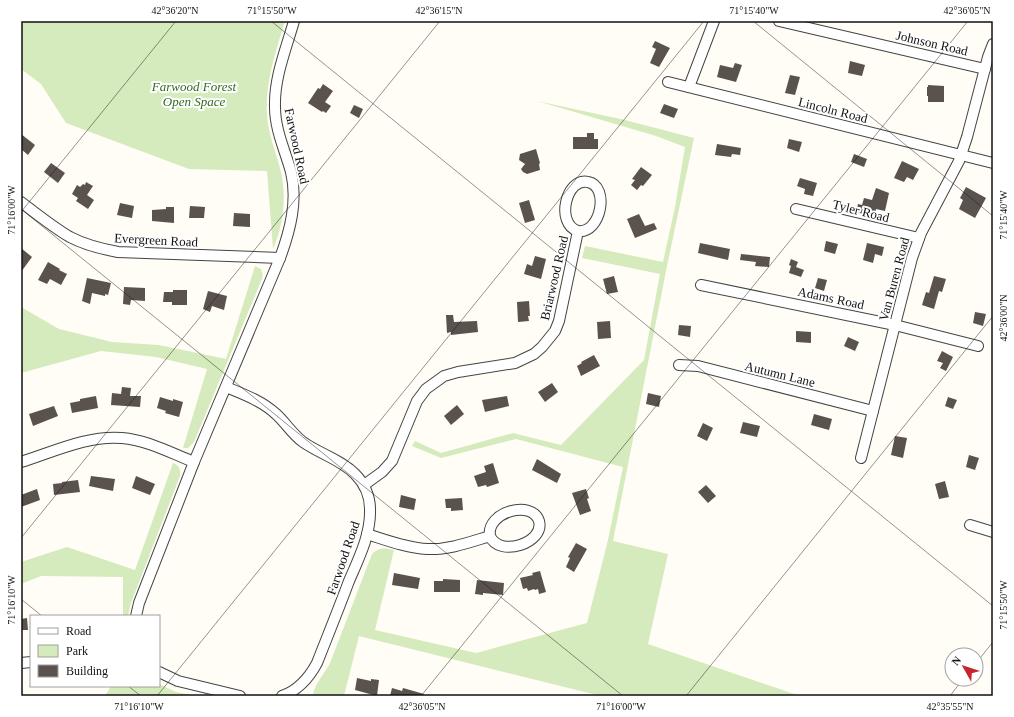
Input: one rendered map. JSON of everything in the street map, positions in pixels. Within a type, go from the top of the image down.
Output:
[{"type":"street","name":"Farwood Road","points":[[136,615],[139,603],[194,462],[280,258],[290,225],[294,188],[291,171],[278,129],[275,96],[278,75],[294,21]]},
{"type":"street","points":[[689,87],[714,21]]},
{"type":"street","name":"Johnson Road","points":[[779,21],[985,69]]},
{"type":"street","name":"Van Buren Road","points":[[862,458],[912,258],[919,238],[960,155],[967,137],[993,44]]},
{"type":"street","name":"Lincoln Road","points":[[668,82],[993,163]]},
{"type":"street","name":"Briarwood Road","points":[[582,182],[588,182],[594,184],[600,192],[601,199],[599,210],[596,221],[592,227],[584,231],[578,231],[570,227],[566,221],[566,203],[574,186],[582,182]]},
{"type":"street","name":"Evergreen Road","points":[[21,202],[70,237],[103,250],[118,252],[280,258]]},
{"type":"street","name":"Tyler Road","points":[[796,209],[919,238]]},
{"type":"street","name":"Briarwood Road","points":[[364,484],[382,472],[392,461],[417,401],[431,384],[444,376],[458,372],[515,363],[534,354],[549,340],[559,321],[578,231]]},
{"type":"street","name":"Adams Road","points":[[701,285],[895,325],[978,346]]},
{"type":"street","name":"Autumn Lane","points":[[679,365],[698,366],[873,411]]},
{"type":"street","name":"Farwood Road","points":[[226,387],[252,398],[268,408],[275,413],[296,437],[304,443],[343,464],[364,484],[369,499],[370,508],[367,534],[317,663],[298,693],[282,696]]},
{"type":"street","points":[[21,462],[92,440],[105,438],[122,438],[151,445],[194,462]]},
{"type":"street","points":[[528,510],[534,514],[539,521],[539,530],[535,536],[519,545],[508,547],[501,546],[495,544],[490,536],[490,530],[494,521],[510,512],[528,510]]},
{"type":"street","points":[[970,525],[993,532]]},
{"type":"street","points":[[367,534],[416,548],[430,549],[452,547],[490,536]]},
{"type":"street","points":[[160,673],[178,682],[240,696]]},
{"type":"green space","name":"Farwood Forest Open Space","points":[[21,21],[285,21],[269,78],[267,102],[269,128],[280,168],[284,199],[280,229],[273,249],[267,171],[189,169],[66,123],[41,84],[21,69]]},
{"type":"green space","points":[[537,101],[625,120],[694,138],[667,266],[613,541],[668,554],[648,644],[800,696],[601,696],[359,636],[344,696],[313,696],[317,684],[330,663],[372,554],[380,549],[394,550],[375,630],[476,653],[587,623],[608,540],[623,467],[516,439],[441,458],[412,446],[415,441],[441,453],[513,433],[561,445],[644,360],[660,274],[582,258],[585,246],[663,262],[675,207],[685,147],[656,136]]},
{"type":"green space","points":[[255,266],[261,269],[263,275],[262,279],[194,442],[188,448],[183,448],[207,369],[156,357],[101,351],[21,373],[21,307],[59,329],[112,342],[159,345],[226,359]]},
{"type":"green space","points":[[173,463],[179,468],[180,476],[131,603],[128,615],[123,615],[123,577],[41,576],[21,584],[21,562],[67,547],[135,570]]},
{"type":"green space","points":[[160,684],[176,692],[196,696],[105,696],[110,687],[160,687]]},
{"type":"building","points":[[655,41],[670,48],[659,67],[650,63],[656,49],[652,47]]},
{"type":"building","points":[[850,61],[865,65],[862,76],[848,73]]},
{"type":"building","points":[[735,63],[742,65],[736,82],[717,77],[720,65],[733,68]]},
{"type":"building","points":[[790,75],[800,77],[795,95],[785,93]]},
{"type":"building","points":[[323,84],[333,91],[325,102],[331,106],[326,113],[308,103],[318,88],[320,89]]},
{"type":"building","points":[[928,85],[944,86],[944,102],[928,102]]},
{"type":"building","points":[[664,104],[678,109],[674,118],[660,113]]},
{"type":"building","points":[[354,105],[363,109],[359,118],[350,113]]},
{"type":"building","points":[[587,133],[594,133],[594,139],[598,139],[598,149],[573,149],[573,137],[587,137]]},
{"type":"building","points":[[21,134],[35,145],[28,155],[21,149]]},
{"type":"building","points":[[789,139],[802,142],[799,152],[787,148]]},
{"type":"building","points":[[717,144],[741,148],[740,155],[732,154],[731,157],[715,155]]},
{"type":"building","points":[[536,149],[540,163],[540,170],[527,174],[521,169],[525,164],[519,160],[520,154]]},
{"type":"building","points":[[854,154],[867,159],[864,167],[851,162]]},
{"type":"building","points":[[902,161],[919,169],[913,180],[907,177],[904,182],[894,178]]},
{"type":"building","points":[[51,163],[65,173],[58,183],[44,172]]},
{"type":"building","points":[[641,167],[652,175],[643,186],[641,185],[637,190],[631,185],[635,180],[632,179]]},
{"type":"building","points":[[800,178],[817,183],[813,196],[804,194],[805,189],[797,186]]},
{"type":"building","points":[[86,182],[93,186],[87,195],[94,200],[88,209],[76,201],[78,198],[72,194],[77,185],[80,187],[83,184],[85,185]]},
{"type":"building","points":[[966,187],[986,198],[975,218],[959,209],[963,200],[960,198]]},
{"type":"building","points":[[876,188],[889,193],[885,211],[876,209],[875,214],[871,213],[870,216],[856,212],[858,204],[862,205],[864,198],[872,200]]},
{"type":"building","points":[[529,200],[535,220],[525,223],[519,203]]},
{"type":"building","points":[[120,203],[134,206],[132,218],[117,215]]},
{"type":"building","points":[[190,206],[205,207],[204,218],[189,218]]},
{"type":"building","points":[[166,207],[174,207],[174,223],[152,221],[152,210],[166,209]]},
{"type":"building","points":[[234,213],[250,214],[250,227],[233,226]]},
{"type":"building","points":[[639,214],[645,226],[654,223],[657,229],[635,238],[627,219]]},
{"type":"building","points":[[826,241],[838,244],[835,254],[824,251]]},
{"type":"building","points":[[700,243],[730,249],[728,260],[698,253]]},
{"type":"building","points":[[867,243],[884,247],[882,256],[875,254],[873,263],[863,260]]},
{"type":"building","points":[[21,248],[32,257],[21,272]]},
{"type":"building","points":[[741,254],[770,257],[769,267],[755,266],[756,262],[740,260]]},
{"type":"building","points":[[535,256],[546,259],[541,279],[524,274],[527,264],[532,266]]},
{"type":"building","points":[[791,259],[798,262],[796,267],[804,270],[801,277],[789,273]]},
{"type":"building","points":[[48,262],[67,274],[61,285],[50,279],[47,284],[38,280]]},
{"type":"building","points":[[614,276],[618,292],[607,294],[603,279]]},
{"type":"building","points":[[934,276],[946,279],[942,292],[939,291],[934,309],[922,305],[926,292],[929,293]]},
{"type":"building","points":[[87,278],[111,283],[108,295],[105,294],[105,296],[92,293],[90,304],[82,301]]},
{"type":"building","points":[[818,278],[827,280],[824,291],[815,288]]},
{"type":"building","points":[[124,287],[145,288],[145,301],[131,300],[130,305],[123,304]]},
{"type":"building","points":[[173,290],[187,290],[187,305],[172,305],[172,302],[163,302],[164,292],[173,292]]},
{"type":"building","points":[[208,291],[227,296],[224,310],[212,306],[210,312],[203,309]]},
{"type":"building","points":[[529,301],[529,321],[518,322],[517,302]]},
{"type":"building","points":[[975,312],[986,314],[983,326],[973,323]]},
{"type":"building","points":[[446,315],[453,315],[454,322],[477,321],[478,332],[451,335],[451,332],[447,333]]},
{"type":"building","points":[[610,321],[611,338],[598,339],[597,322]]},
{"type":"building","points":[[679,325],[691,326],[690,337],[678,335]]},
{"type":"building","points":[[796,331],[811,332],[811,343],[796,342]]},
{"type":"building","points":[[848,337],[859,342],[855,351],[844,346]]},
{"type":"building","points":[[942,351],[953,357],[946,371],[940,368],[943,363],[937,361]]},
{"type":"building","points":[[594,355],[600,366],[581,376],[577,366]]},
{"type":"building","points":[[552,383],[558,392],[545,402],[538,392]]},
{"type":"building","points":[[122,387],[131,388],[130,396],[141,396],[140,407],[111,405],[112,393],[121,394]]},
{"type":"building","points":[[648,393],[661,396],[659,407],[646,404]]},
{"type":"building","points":[[96,396],[98,408],[72,413],[70,403],[80,401],[80,399]]},
{"type":"building","points":[[507,396],[509,406],[485,412],[482,400]]},
{"type":"building","points":[[160,397],[183,402],[179,417],[165,413],[166,411],[157,408]]},
{"type":"building","points":[[948,397],[957,400],[953,409],[945,406]]},
{"type":"building","points":[[457,405],[464,414],[451,425],[444,416]]},
{"type":"building","points":[[54,406],[58,416],[33,426],[29,414]]},
{"type":"building","points":[[814,414],[832,419],[829,430],[811,425]]},
{"type":"building","points":[[743,422],[760,426],[757,437],[740,433]]},
{"type":"building","points":[[703,423],[713,428],[707,441],[697,436]]},
{"type":"building","points":[[895,436],[907,438],[903,458],[891,455]]},
{"type":"building","points":[[969,455],[979,458],[975,470],[966,467]]},
{"type":"building","points":[[537,459],[561,474],[557,483],[532,470]]},
{"type":"building","points":[[493,463],[499,483],[487,487],[486,485],[478,487],[474,476],[486,472],[484,466]]},
{"type":"building","points":[[91,476],[115,479],[113,491],[89,486]]},
{"type":"building","points":[[136,476],[155,484],[150,495],[132,488]]},
{"type":"building","points":[[78,480],[80,492],[54,495],[53,484]]},
{"type":"building","points":[[945,481],[949,497],[939,499],[935,484]]},
{"type":"building","points":[[706,485],[716,496],[708,503],[698,492]]},
{"type":"building","points":[[37,489],[40,500],[21,507],[21,495]]},
{"type":"building","points":[[586,489],[589,498],[587,499],[591,511],[580,515],[572,493]]},
{"type":"building","points":[[401,495],[416,499],[414,510],[399,507]]},
{"type":"building","points":[[462,498],[463,510],[451,511],[451,508],[446,508],[445,499]]},
{"type":"building","points":[[576,543],[587,549],[574,572],[566,567],[570,558],[568,557]]},
{"type":"building","points":[[540,571],[546,592],[539,594],[538,589],[528,591],[527,588],[523,589],[520,578],[533,575],[532,573]]},
{"type":"building","points":[[394,573],[420,578],[418,589],[392,585]]},
{"type":"building","points":[[443,579],[460,580],[460,592],[434,592],[434,581],[443,581]]},
{"type":"building","points":[[477,580],[504,583],[503,595],[483,593],[483,595],[475,594]]},
{"type":"building","points":[[27,618],[28,630],[21,630],[21,619]]},
{"type":"building","points":[[357,678],[371,681],[371,679],[379,680],[377,696],[355,690]]},
{"type":"building","points":[[392,688],[402,691],[403,688],[424,694],[423,696],[390,696]]}]
